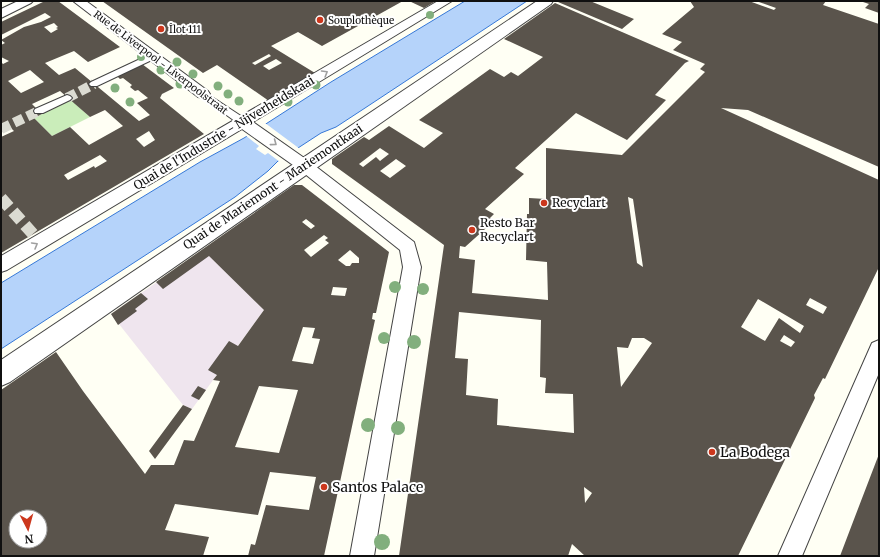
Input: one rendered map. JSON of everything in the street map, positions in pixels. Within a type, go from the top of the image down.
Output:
[{"type":"street","points":[[1,14],[27,1]]},
{"type":"street","name":"Rue de Liverpool - Liverpoolstraat","points":[[79,1],[203,94],[249,125]]},
{"type":"street","name":"Quai de l'Industrie - Nijverheidskaai","points":[[1,265],[249,125],[446,1]]},
{"type":"street","name":"Quai de Mariemont - Mariemontkaai","points":[[1,374],[299,162],[546,1]]},
{"type":"street","points":[[94,84],[153,56]]},
{"type":"street","points":[[39,111],[67,98]]},
{"type":"street","points":[[249,125],[408,247],[412,267],[362,556]]},
{"type":"street","points":[[790,556],[879,349]]},
{"type":"shaded area","points":[[203,250],[264,310],[192,409],[183,405],[111,314]]},
{"type":"green space","points":[[71,100],[90,117],[52,136],[34,118]]},
{"type":"water","points":[[465,1],[527,1],[336,127],[321,133],[278,161],[268,171],[235,197],[1,349],[1,283],[200,162],[244,138],[331,82]]},
{"type":"pier","points":[[265,123],[300,149],[280,162],[268,153],[265,155],[256,149],[259,146],[245,135]]},
{"type":"building","points":[[45,1],[58,1],[120,47],[88,62],[74,51],[45,63],[59,75],[75,68],[139,121],[150,115],[137,103],[148,98],[138,90],[135,91],[130,87],[132,85],[123,78],[120,79],[117,76],[142,64],[174,88],[162,94],[160,98],[204,134],[1,253],[1,137],[14,131],[11,128],[1,132],[1,62],[3,64],[9,61],[1,57],[1,45],[5,43],[1,40],[24,27],[41,22],[51,17],[45,13],[1,35],[1,22]],"holes":[[[54,23],[58,29],[51,33],[44,27]],[[30,70],[44,82],[21,93],[8,81]],[[60,91],[90,117],[105,110],[123,126],[89,145],[70,127],[52,136],[34,118],[42,114],[32,104]],[[149,131],[155,140],[144,147],[136,139]],[[100,155],[107,161],[68,180],[64,175]]]},
{"type":"building","points":[[102,1],[403,1],[322,46],[298,32],[271,46],[315,73],[269,101],[217,65],[203,73]],"holes":[[[269,54],[271,56],[255,65],[252,63]],[[276,59],[282,63],[269,70],[263,66]]]},
{"type":"building","points":[[409,1],[436,1],[424,8]]},
{"type":"building","points":[[590,1],[634,19],[622,29],[558,2]]},
{"type":"building","points":[[690,1],[749,1],[774,10],[776,8],[756,1],[826,1],[823,5],[879,24],[879,167],[748,110],[721,108],[879,180],[879,267],[825,379],[823,378],[814,395],[815,398],[738,556],[585,556],[572,544],[568,556],[399,556],[444,245],[332,164],[332,159],[364,137],[369,140],[389,126],[424,148],[443,133],[419,120],[490,69],[504,77],[511,72],[518,76],[543,57],[504,39],[555,3],[689,61],[685,63],[655,95],[666,100],[627,140],[576,113],[515,168],[524,174],[485,209],[494,214],[490,218],[494,221],[465,247],[460,246],[459,258],[475,260],[472,293],[548,300],[547,262],[526,260],[527,214],[529,214],[529,198],[546,199],[546,148],[622,155],[705,72],[700,69],[705,64],[673,50],[682,42],[662,34],[694,7]],"holes":[[[380,148],[389,154],[380,161],[376,157],[363,167],[359,164]],[[396,159],[406,166],[390,178],[380,171]],[[628,197],[633,199],[643,267],[637,263]],[[810,298],[827,307],[823,314],[806,305]],[[758,299],[804,326],[800,333],[779,318],[765,341],[741,327]],[[459,312],[541,320],[540,377],[546,378],[545,393],[573,394],[574,433],[497,425],[498,399],[466,395],[468,359],[455,358]],[[784,335],[795,342],[791,347],[780,341]],[[632,338],[644,338],[652,343],[621,387],[617,347],[628,348]],[[584,487],[592,493],[585,503]]]},
{"type":"building","points":[[860,1],[879,1],[879,13],[865,8],[869,4]]},
{"type":"building","points":[[294,185],[302,185],[389,252],[376,313],[373,313],[372,319],[375,320],[324,556],[248,556],[251,544],[255,545],[266,505],[309,510],[316,477],[270,472],[258,515],[175,504],[165,530],[209,537],[203,556],[1,556],[1,390],[56,352],[145,474],[151,465],[174,465],[184,440],[194,441],[220,381],[213,380],[217,375],[208,370],[229,341],[238,346],[264,310],[209,256],[163,289],[156,282]],"holes":[[[306,219],[315,226],[311,229],[302,222]],[[324,235],[328,238],[325,240],[329,243],[311,257],[304,250]],[[350,250],[359,258],[359,263],[352,263],[350,266],[346,266],[338,260]],[[333,287],[347,288],[345,296],[331,295]],[[303,327],[315,328],[312,338],[320,339],[313,364],[292,361]],[[259,386],[298,390],[279,453],[235,447]]]},
{"type":"building","points":[[141,293],[148,299],[135,309],[137,311],[118,325],[111,314]]},
{"type":"building","points":[[198,386],[206,390],[199,400],[191,396]]},
{"type":"building","points":[[183,405],[192,409],[155,459],[149,451]]},
{"type":"building","points":[[879,454],[879,556],[840,556],[856,514]]},
{"type":"tunnel","points":[[67,98],[94,84]]},
{"type":"tunnel","points":[[1,129],[39,111]]},
{"type":"tunnel","points":[[1,198],[33,234]]},
{"type":"place","name":"Souplothèque","points":[[320,20]]},
{"type":"place","name":"Îlot 111","points":[[161,29]]},
{"type":"place","name":"Recyclart","points":[[544,203]]},
{"type":"place","name":"Resto Bar Recyclart","points":[[472,230]]},
{"type":"place","name":"La Bodega","points":[[712,452]]},
{"type":"place","name":"Santos Palace","points":[[324,487]]}]
